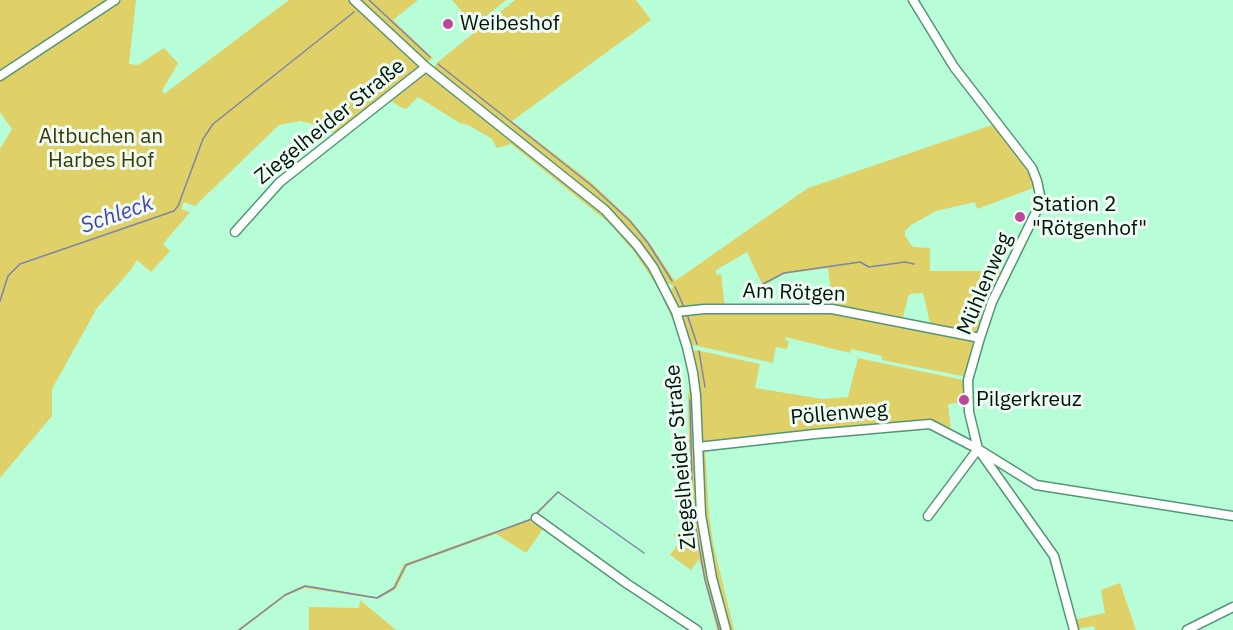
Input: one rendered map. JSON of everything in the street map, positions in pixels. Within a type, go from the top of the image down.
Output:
[{"type":"street","points":[[0,76],[115,0]]},
{"type":"street","name":"Mühlenweg","points":[[913,0],[954,67],[1032,168],[1040,195],[1036,212],[992,302],[980,338],[968,380],[969,412],[978,449],[1054,556],[1074,630]]},
{"type":"street","name":"Ziegelheider Straße","points":[[357,2],[426,67],[576,185],[615,219],[650,262],[676,312],[693,373],[699,490],[704,537],[726,630]]},
{"type":"street","name":"Ziegelheider Straße","points":[[234,232],[280,182],[426,67]]},
{"type":"street","name":"Am Rötgen","points":[[676,312],[704,309],[832,309],[980,338]]},
{"type":"street","name":"Pöllenweg","points":[[698,447],[930,424],[978,449],[1036,485],[1233,516]]},
{"type":"street","points":[[928,516],[978,449]]},
{"type":"street","points":[[536,518],[697,630]]},
{"type":"street","points":[[1187,630],[1233,607]]},
{"type":"green space","points":[[0,0],[111,0],[0,75]]},
{"type":"green space","name":"Altbuchen an Harbes Hof","points":[[120,0],[136,0],[129,64],[138,65],[164,48],[178,63],[162,91],[164,94],[289,0],[350,0],[420,67],[336,134],[321,126],[300,121],[279,125],[195,206],[184,202],[181,209],[190,212],[163,244],[170,251],[151,272],[137,260],[97,308],[52,389],[52,416],[0,478],[0,149],[12,129],[0,112],[0,80]]},
{"type":"green space","points":[[359,0],[418,0],[393,20],[433,58],[427,62]]},
{"type":"green space","points":[[452,0],[506,0],[474,26]]},
{"type":"green space","points":[[515,0],[636,0],[651,20],[512,121],[592,183],[631,220],[675,281],[808,188],[995,124],[1030,170],[1036,187],[977,209],[975,202],[936,211],[905,231],[905,236],[913,247],[930,248],[930,271],[1001,271],[1004,273],[978,334],[931,327],[923,293],[909,294],[902,321],[833,307],[828,268],[784,274],[763,286],[747,252],[716,270],[716,275],[721,274],[725,307],[677,309],[670,291],[673,287],[667,284],[621,222],[435,70],[434,67],[439,61]]},
{"type":"green space","points":[[424,72],[429,72],[617,226],[653,271],[670,306],[688,365],[676,327],[658,288],[635,253],[609,223],[511,144],[497,148],[491,138],[460,123],[418,97],[406,109],[389,99]]},
{"type":"green space","points":[[829,310],[976,341],[967,377],[882,360],[882,356],[851,349],[850,353],[786,337],[785,340],[789,341],[787,349],[776,347],[773,363],[689,344],[680,315],[685,312]]},
{"type":"green space","points":[[696,350],[760,364],[755,388],[823,399],[848,397],[858,358],[963,380],[965,382],[965,402],[948,404],[951,432],[930,421],[816,430],[706,444],[701,442],[691,351]]},
{"type":"green space","points":[[690,382],[692,385],[696,477],[723,630],[717,630],[699,559],[691,570],[670,555],[680,541],[673,535],[698,520],[690,484],[688,397]]},
{"type":"green space","points":[[705,449],[713,543],[734,630],[728,630],[718,594],[705,520],[701,451]]},
{"type":"green space","points":[[558,491],[645,553],[558,493],[536,516],[534,514]]},
{"type":"green space","points":[[534,518],[531,522],[543,529],[526,553],[496,534],[407,566],[396,589],[378,599],[305,588],[286,596],[241,630],[237,630],[285,594],[305,585],[377,597],[393,587],[404,564]]},
{"type":"green space","points":[[1120,583],[1136,630],[1095,630],[1094,626],[1076,629],[1074,620],[1105,613],[1101,590]]},
{"type":"green space","points":[[360,600],[396,630],[309,630],[309,607],[359,608]]},
{"type":"waterway","points":[[369,0],[430,57]]},
{"type":"waterway","name":"Schleck","points":[[0,301],[8,276],[20,264],[174,211],[178,206],[203,139],[213,124],[354,12]]},
{"type":"waterway","points":[[438,64],[591,185],[630,221],[648,243],[672,281]]},
{"type":"waterway","points":[[763,284],[784,273],[860,262],[869,267],[905,262],[914,264]]},
{"type":"waterway","points":[[675,287],[684,307]]},
{"type":"waterway","points":[[687,314],[697,344]]},
{"type":"waterway","points":[[699,351],[705,387]]},
{"type":"waterway","points":[[690,400],[692,484]]},
{"type":"waterway","points":[[536,514],[558,492],[644,553]]},
{"type":"waterway","points":[[239,630],[285,595],[305,586],[377,598],[394,588],[406,565],[532,519]]},
{"type":"waterway","points":[[696,529],[705,580],[719,630]]},
{"type":"place","name":"Weibeshof","points":[[448,24]]},
{"type":"place","name":"Station 2 \"Rötgenhof\"","points":[[1020,217]]},
{"type":"place","name":"Pilgerkreuz","points":[[964,400]]}]
